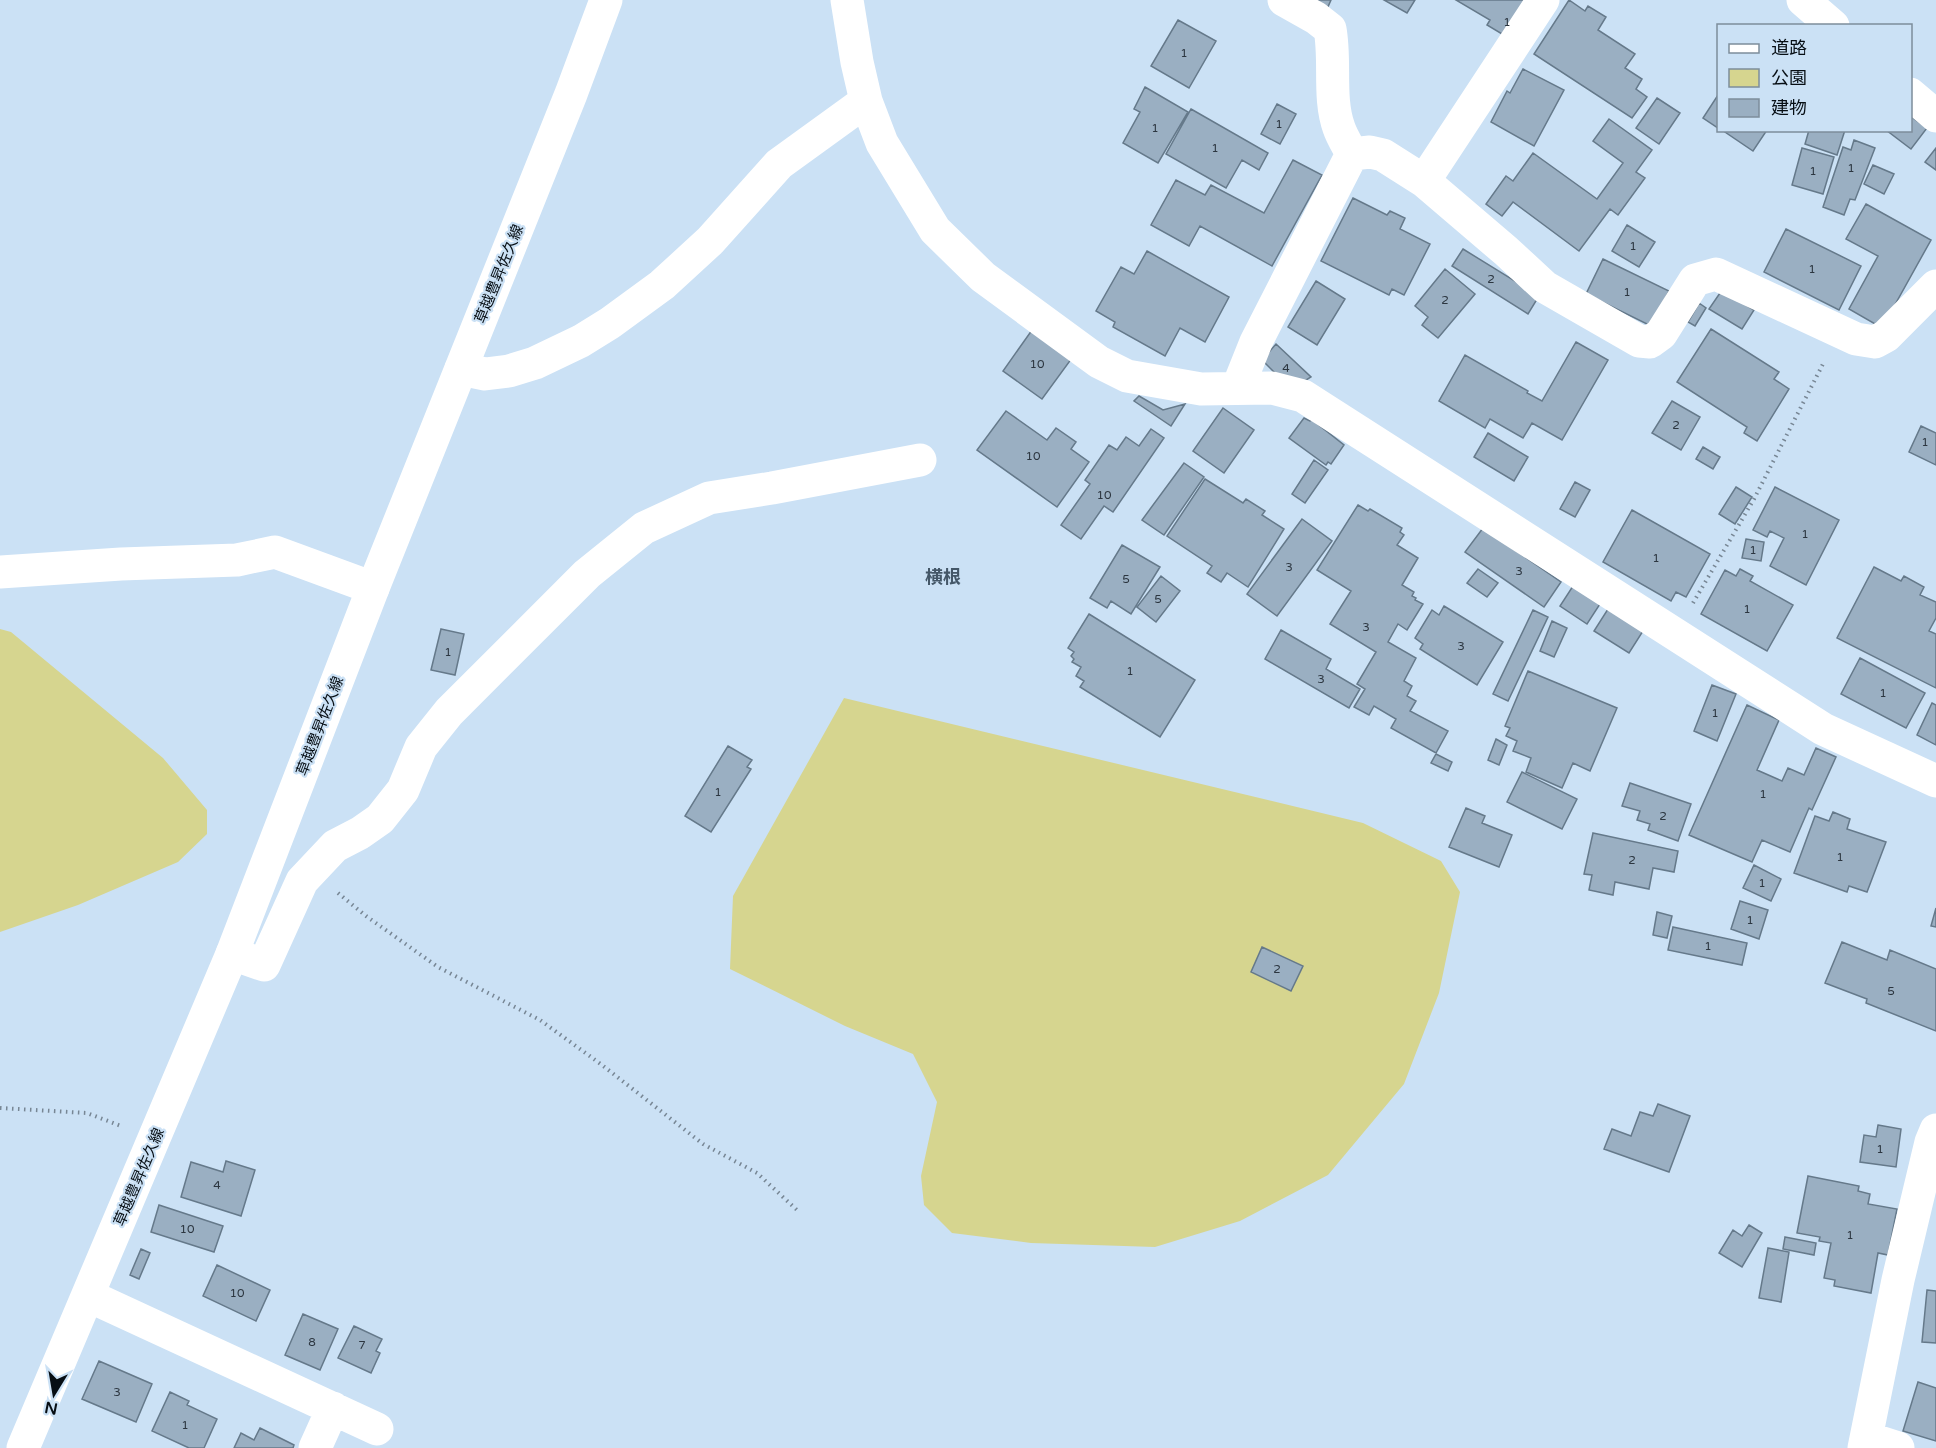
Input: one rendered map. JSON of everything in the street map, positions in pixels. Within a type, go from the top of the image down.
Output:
[{"type":"street","name":"草越豊昇佐久線","points":[[23,1448],[232,954],[373,588],[571,94],[606,0]]},
{"type":"street","points":[[847,0],[866,101],[882,143],[935,230],[983,277],[1099,362],[1127,376],[1201,389],[1272,388],[1303,396],[1823,729],[1936,781]]},
{"type":"street","points":[[1284,0],[1316,18],[1330,29],[1333,47],[1334,99],[1339,128],[1352,154]]},
{"type":"street","points":[[1424,181],[1543,0]]},
{"type":"street","points":[[1803,0],[1831,24]]},
{"type":"street","points":[[1912,95],[1936,116]]},
{"type":"street","points":[[461,369],[485,374],[509,371],[535,363],[610,323],[662,285],[702,248],[779,164],[866,101]]},
{"type":"street","points":[[1352,154],[1370,152],[1383,155],[1424,181],[1545,287],[1639,341],[1650,342],[1661,334],[1695,280],[1716,274],[1839,332],[1856,339],[1875,342],[1886,336],[1936,286]]},
{"type":"street","points":[[1238,387],[1256,342],[1352,154]]},
{"type":"street","points":[[232,954],[264,965],[302,881],[336,846],[380,819],[403,790],[421,747],[449,712],[587,574],[644,528],[709,498],[920,460]]},
{"type":"street","points":[[0,572],[121,564],[237,561],[275,552],[373,588]]},
{"type":"street","points":[[1898,1448],[1865,1443],[1898,1280],[1931,1142],[1936,1130]]},
{"type":"street","points":[[89,1296],[377,1429]]},
{"type":"street","points":[[315,1448],[333,1408]]},
{"type":"path","points":[[1675,634],[1754,499],[1839,332]]},
{"type":"path","points":[[315,867],[327,884],[366,916],[438,967],[540,1020],[704,1144],[757,1173],[797,1210]]},
{"type":"path","points":[[0,1108],[87,1113],[156,1138]]},
{"type":"green space","points":[[0,629],[11,632],[163,758],[207,810],[207,834],[178,862],[78,905],[0,932]]},
{"type":"green space","points":[[844,698],[1363,823],[1441,861],[1460,892],[1439,993],[1404,1084],[1328,1175],[1240,1221],[1155,1247],[1031,1243],[952,1233],[924,1205],[921,1176],[937,1102],[913,1054],[845,1026],[730,969],[733,896]]},
{"type":"building","points":[[1306,0],[1331,0],[1327,9]]},
{"type":"building","points":[[1384,0],[1415,0],[1407,13]]},
{"type":"building","points":[[1456,0],[1538,0],[1512,40],[1487,25],[1490,20]]},
{"type":"building","points":[[1569,0],[1585,11],[1588,6],[1606,17],[1598,30],[1635,54],[1625,68],[1642,79],[1636,89],[1647,97],[1632,118],[1534,54]]},
{"type":"building","points":[[1178,20],[1216,41],[1189,88],[1151,66]]},
{"type":"building","points":[[1523,69],[1564,90],[1534,146],[1491,122],[1507,91],[1510,93]]},
{"type":"building","points":[[1145,87],[1188,112],[1158,163],[1123,143],[1140,112],[1134,109]]},
{"type":"building","points":[[1717,97],[1717,127],[1703,118]]},
{"type":"building","points":[[1657,98],[1680,113],[1659,144],[1636,128]]},
{"type":"building","points":[[1277,104],[1296,114],[1280,144],[1261,134]]},
{"type":"building","points":[[1191,109],[1268,153],[1259,170],[1242,160],[1226,188],[1166,154]]},
{"type":"building","points":[[1912,117],[1927,128],[1911,149],[1889,132],[1912,132]]},
{"type":"building","points":[[1609,119],[1652,150],[1636,172],[1645,178],[1618,215],[1610,209],[1579,251],[1513,202],[1502,216],[1486,204],[1506,176],[1513,181],[1533,153],[1597,199],[1623,163],[1593,141]]},
{"type":"building","points":[[1725,132],[1766,132],[1753,151]]},
{"type":"building","points":[[1808,132],[1844,132],[1837,155],[1805,144]]},
{"type":"building","points":[[1854,140],[1875,148],[1855,200],[1850,199],[1844,215],[1823,207],[1843,147],[1851,150]]},
{"type":"building","points":[[1802,148],[1834,157],[1823,194],[1792,185]]},
{"type":"building","points":[[1936,148],[1936,170],[1925,162]]},
{"type":"building","points":[[1293,160],[1322,175],[1272,266],[1200,226],[1189,246],[1151,225],[1176,180],[1205,195],[1211,185],[1264,213]]},
{"type":"building","points":[[1873,165],[1894,174],[1884,194],[1864,184]]},
{"type":"building","points":[[1353,198],[1387,215],[1390,211],[1405,218],[1400,229],[1430,244],[1404,295],[1392,289],[1389,295],[1321,261]]},
{"type":"building","points":[[1866,204],[1931,240],[1882,328],[1849,309],[1878,256],[1846,239]]},
{"type":"building","points":[[1627,225],[1655,242],[1639,267],[1612,251]]},
{"type":"building","points":[[1786,229],[1861,266],[1839,310],[1764,272]]},
{"type":"building","points":[[1463,249],[1539,296],[1528,314],[1452,266]]},
{"type":"building","points":[[1147,251],[1229,297],[1205,342],[1180,328],[1165,356],[1113,327],[1115,322],[1096,311],[1121,267],[1134,274]]},
{"type":"building","points":[[1603,259],[1669,291],[1651,326],[1586,294]]},
{"type":"building","points":[[1445,269],[1475,294],[1438,338],[1422,325],[1428,317],[1415,306]]},
{"type":"building","points":[[1316,281],[1345,299],[1317,345],[1288,327]]},
{"type":"building","points":[[1722,290],[1754,310],[1742,329],[1709,309]]},
{"type":"building","points":[[1699,303],[1706,308],[1695,326],[1688,322]]},
{"type":"building","points":[[1711,329],[1779,372],[1774,379],[1789,389],[1757,441],[1744,433],[1747,427],[1677,382]]},
{"type":"building","points":[[1032,330],[1072,358],[1042,399],[1003,371]]},
{"type":"building","points":[[1576,342],[1608,360],[1562,440],[1532,423],[1523,438],[1490,419],[1485,428],[1439,401],[1465,355],[1542,401]]},
{"type":"building","points":[[1276,344],[1311,377],[1300,384],[1278,376],[1262,360]]},
{"type":"building","points":[[1139,396],[1163,410],[1185,404],[1171,426],[1134,401]]},
{"type":"building","points":[[1672,401],[1700,417],[1681,450],[1652,433]]},
{"type":"building","points":[[1223,408],[1254,430],[1224,473],[1193,451]]},
{"type":"building","points":[[1006,411],[1047,440],[1056,428],[1076,442],[1071,449],[1089,462],[1057,507],[977,450]]},
{"type":"building","points":[[1304,418],[1310,421],[1311,419],[1344,445],[1331,464],[1328,462],[1326,465],[1289,438]]},
{"type":"building","points":[[1921,426],[1936,433],[1936,465],[1909,452]]},
{"type":"building","points":[[1151,429],[1164,438],[1113,512],[1104,506],[1081,539],[1061,525],[1090,484],[1085,480],[1109,445],[1117,450],[1126,437],[1139,446]]},
{"type":"building","points":[[1488,433],[1528,457],[1514,481],[1474,457]]},
{"type":"building","points":[[1703,447],[1720,457],[1713,469],[1696,459]]},
{"type":"building","points":[[1314,460],[1328,470],[1305,503],[1292,494]]},
{"type":"building","points":[[1184,463],[1204,477],[1164,535],[1142,520]]},
{"type":"building","points":[[1205,479],[1243,503],[1246,499],[1265,511],[1262,515],[1284,529],[1248,587],[1227,573],[1221,582],[1207,573],[1212,566],[1167,536]]},
{"type":"building","points":[[1575,482],[1590,490],[1575,517],[1560,509]]},
{"type":"building","points":[[1736,487],[1752,497],[1735,524],[1719,514]]},
{"type":"building","points":[[1775,487],[1839,520],[1806,585],[1770,566],[1784,538],[1770,531],[1767,537],[1753,530]]},
{"type":"building","points":[[1358,505],[1368,511],[1370,509],[1402,528],[1400,532],[1404,535],[1397,545],[1418,558],[1402,585],[1414,592],[1412,596],[1416,598],[1415,600],[1423,604],[1407,630],[1398,624],[1388,642],[1416,658],[1404,681],[1412,686],[1407,696],[1416,701],[1410,711],[1448,731],[1436,753],[1391,728],[1396,719],[1374,706],[1369,715],[1354,707],[1365,689],[1357,684],[1376,652],[1330,624],[1351,591],[1317,570]]},
{"type":"building","points":[[1632,510],[1710,554],[1686,597],[1676,592],[1671,601],[1603,562]]},
{"type":"building","points":[[1302,519],[1332,541],[1277,616],[1247,594]]},
{"type":"building","points":[[1483,528],[1561,582],[1544,607],[1465,552]]},
{"type":"building","points":[[1746,539],[1764,542],[1761,561],[1742,558]]},
{"type":"building","points":[[1122,545],[1160,567],[1131,614],[1111,601],[1107,608],[1090,598]]},
{"type":"building","points":[[1874,567],[1901,581],[1904,576],[1924,587],[1920,595],[1936,602],[1936,618],[1929,631],[1936,634],[1936,688],[1837,638]]},
{"type":"building","points":[[1478,569],[1498,583],[1487,597],[1467,583]]},
{"type":"building","points":[[1740,569],[1753,576],[1750,581],[1793,605],[1767,651],[1701,614],[1725,570],[1736,576]]},
{"type":"building","points":[[1161,576],[1180,591],[1156,622],[1137,607]]},
{"type":"building","points":[[1573,586],[1600,604],[1587,624],[1560,606]]},
{"type":"building","points":[[1444,606],[1503,642],[1477,685],[1420,649],[1423,644],[1415,638],[1432,610],[1439,615]]},
{"type":"building","points":[[1608,609],[1643,631],[1629,653],[1594,631]]},
{"type":"building","points":[[1533,610],[1548,617],[1508,701],[1493,694]]},
{"type":"building","points":[[1089,614],[1195,680],[1160,737],[1080,687],[1084,681],[1076,676],[1081,667],[1072,662],[1074,659],[1071,656],[1074,652],[1068,648]]},
{"type":"building","points":[[1552,621],[1567,628],[1554,657],[1540,651]]},
{"type":"building","points":[[441,629],[464,634],[455,675],[431,670]]},
{"type":"building","points":[[1281,630],[1331,659],[1326,669],[1360,689],[1349,708],[1265,659]]},
{"type":"building","points":[[1860,658],[1925,693],[1906,728],[1841,694]]},
{"type":"building","points":[[1528,671],[1617,708],[1590,771],[1573,763],[1562,788],[1526,772],[1531,758],[1513,751],[1517,741],[1506,736],[1510,728],[1505,726]]},
{"type":"building","points":[[1712,685],[1736,694],[1717,741],[1694,731]]},
{"type":"building","points":[[1932,703],[1936,705],[1936,745],[1917,735]]},
{"type":"building","points":[[1747,705],[1779,720],[1757,770],[1782,781],[1788,768],[1804,775],[1816,748],[1836,757],[1812,810],[1809,808],[1790,852],[1762,840],[1752,862],[1689,835]]},
{"type":"building","points":[[1496,739],[1507,745],[1499,765],[1488,760]]},
{"type":"building","points":[[728,746],[752,760],[747,767],[751,769],[711,832],[685,816]]},
{"type":"building","points":[[1436,754],[1452,762],[1448,771],[1431,763]]},
{"type":"building","points":[[1522,772],[1577,799],[1562,829],[1507,802]]},
{"type":"building","points":[[1630,783],[1691,804],[1678,841],[1648,830],[1650,824],[1637,820],[1640,811],[1622,806]]},
{"type":"building","points":[[1466,808],[1485,816],[1482,823],[1512,835],[1499,867],[1449,847]]},
{"type":"building","points":[[1833,812],[1850,819],[1847,829],[1886,842],[1867,892],[1849,886],[1847,892],[1794,873],[1815,816],[1829,821]]},
{"type":"building","points":[[1593,833],[1678,851],[1674,872],[1653,868],[1649,889],[1615,882],[1613,895],[1589,890],[1592,875],[1584,874]]},
{"type":"building","points":[[1754,865],[1781,879],[1771,901],[1743,888]]},
{"type":"building","points":[[1740,901],[1768,910],[1759,939],[1731,929]]},
{"type":"building","points":[[1936,908],[1936,927],[1931,926]]},
{"type":"building","points":[[1657,912],[1672,916],[1667,938],[1653,935]]},
{"type":"building","points":[[1673,927],[1747,943],[1742,965],[1668,950]]},
{"type":"building","points":[[1842,942],[1887,960],[1890,950],[1936,969],[1936,1031],[1866,1003],[1867,999],[1825,983]]},
{"type":"building","points":[[1262,947],[1303,966],[1291,991],[1251,972]]},
{"type":"building","points":[[1658,1104],[1690,1116],[1669,1172],[1604,1149],[1612,1129],[1631,1136],[1640,1112],[1653,1116]]},
{"type":"building","points":[[1878,1125],[1901,1129],[1896,1167],[1860,1162],[1864,1135],[1876,1137]]},
{"type":"building","points":[[226,1161],[255,1170],[241,1216],[181,1197],[191,1162],[223,1172]]},
{"type":"building","points":[[1808,1176],[1859,1186],[1858,1191],[1870,1194],[1868,1204],[1897,1209],[1888,1255],[1878,1253],[1871,1293],[1834,1286],[1835,1280],[1824,1278],[1831,1243],[1819,1241],[1820,1237],[1797,1233]]},
{"type":"building","points":[[159,1205],[223,1226],[214,1252],[151,1232]]},
{"type":"building","points":[[1749,1225],[1762,1233],[1742,1267],[1719,1253],[1733,1230],[1742,1236]]},
{"type":"building","points":[[1785,1237],[1816,1243],[1814,1255],[1783,1249]]},
{"type":"building","points":[[1768,1248],[1789,1252],[1781,1302],[1759,1298]]},
{"type":"building","points":[[141,1249],[150,1253],[139,1279],[130,1275]]},
{"type":"building","points":[[217,1265],[270,1290],[256,1321],[203,1296]]},
{"type":"building","points":[[1927,1290],[1936,1291],[1936,1343],[1922,1342]]},
{"type":"building","points":[[303,1314],[338,1329],[320,1370],[285,1355]]},
{"type":"building","points":[[354,1326],[382,1339],[376,1351],[380,1353],[371,1373],[338,1358]]},
{"type":"building","points":[[99,1361],[152,1384],[136,1422],[82,1399]]},
{"type":"building","points":[[1918,1382],[1936,1388],[1936,1441],[1903,1431]]},
{"type":"building","points":[[170,1392],[189,1401],[187,1405],[217,1419],[204,1448],[189,1448],[152,1431]]},
{"type":"building","points":[[260,1428],[294,1445],[293,1448],[234,1448],[241,1433],[254,1440]]},
{"type":"district","name":"横根","points":[[943,577]]}]
